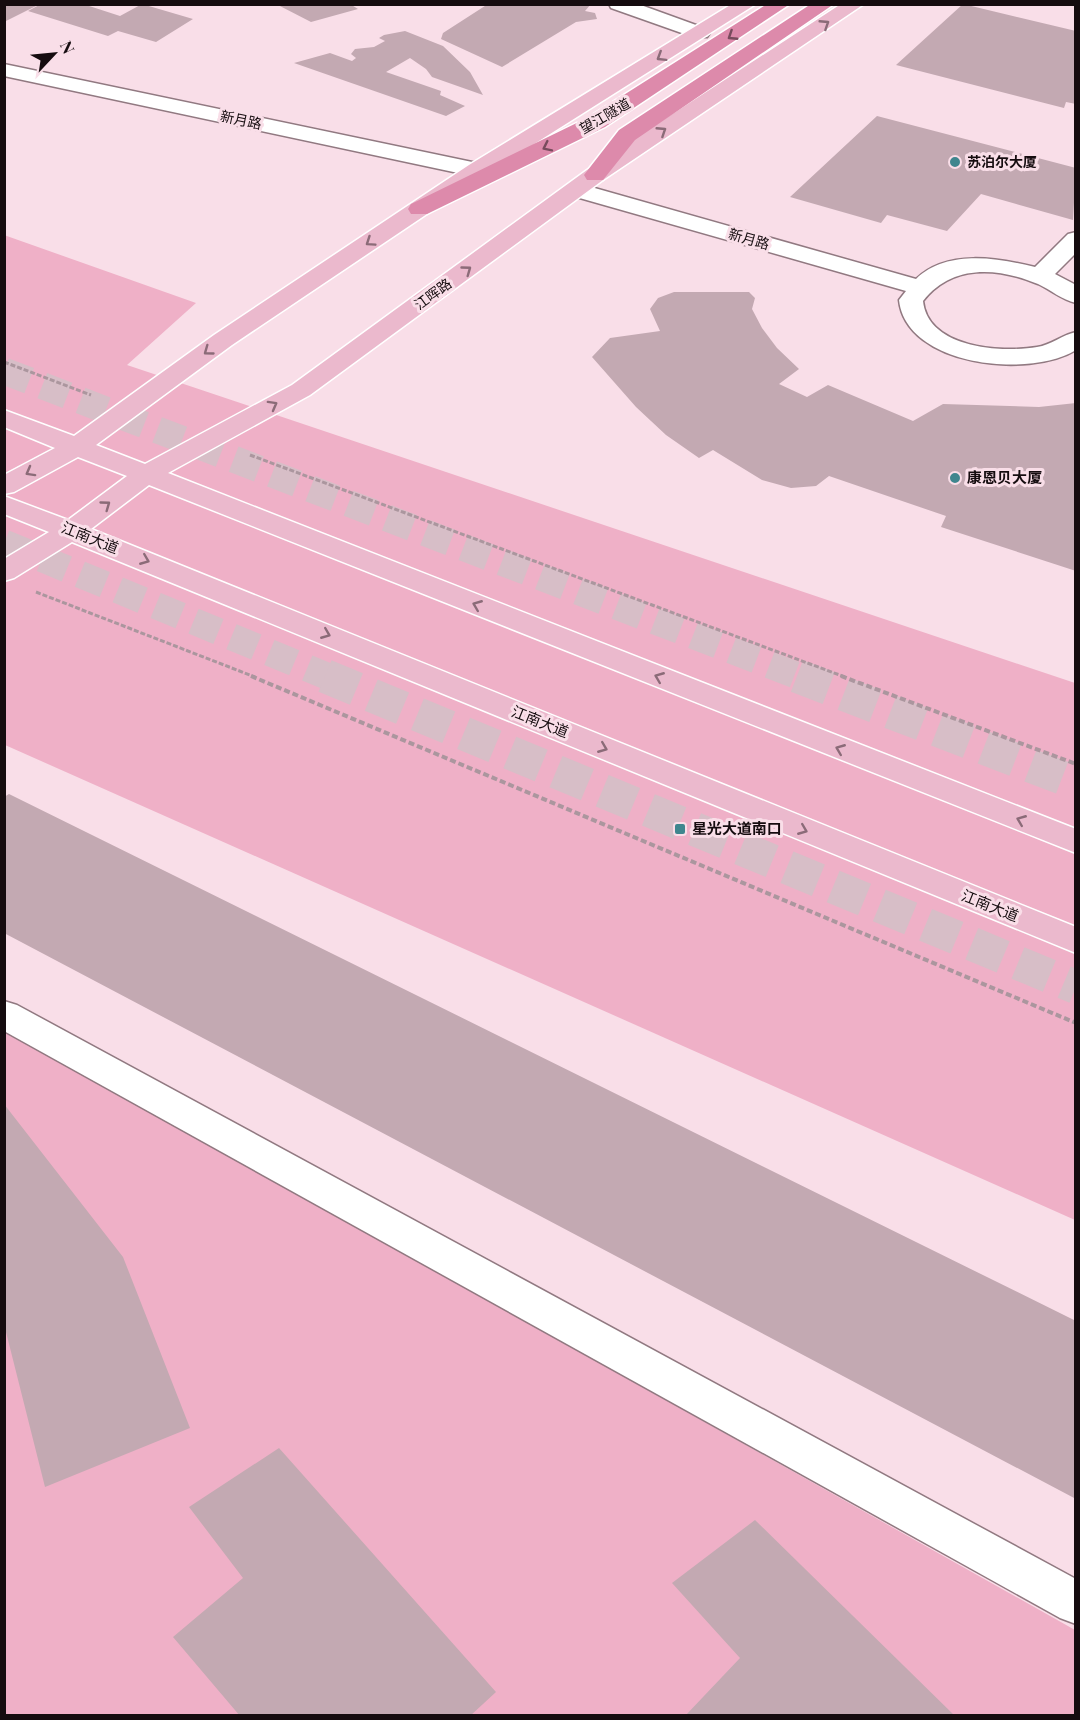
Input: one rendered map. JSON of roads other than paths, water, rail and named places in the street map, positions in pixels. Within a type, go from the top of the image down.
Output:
[{"type":"highway","name":"望江隧道","points":[[419,209],[597,122],[781,4]]},
{"type":"highway","name":"望江隧道","points":[[586,182],[627,135],[825,4]]},
{"type":"main road","points":[[4,486],[76,447],[223,340],[477,170],[747,4]]},
{"type":"main road","name":"江晖路","points":[[4,572],[72,530],[147,474],[301,390],[586,182],[855,4]]},
{"type":"main road","points":[[4,417],[1076,842]]},
{"type":"main road","name":"江南大道","points":[[4,504],[1076,941]]},
{"type":"street","points":[[618,4],[700,33]]},
{"type":"street","name":"新月路","points":[[4,70],[477,170]]},
{"type":"street","name":"新月路","points":[[586,182],[922,288]]},
{"type":"street","points":[[1041,275],[1076,239]]},
{"type":"street","points":[[1076,296],[1064,286],[1041,275],[1014,268],[985,266],[957,268],[934,276],[911,300],[913,314],[923,328],[940,340],[963,350],[990,356],[1021,357],[1049,353],[1076,339]]},
{"type":"street","points":[[4,1014],[1076,1603]]},
{"type":"tunnel","points":[[4,371],[801,677]]},
{"type":"tunnel","points":[[4,543],[329,677]]},
{"type":"tunnel","points":[[325,676],[1076,987]]},
{"type":"tunnel","points":[[797,676],[1076,783]]},
{"type":"place","name":"苏泊尔大厦","points":[[955,162]]},
{"type":"place","name":"康恩贝大厦","points":[[955,478]]},
{"type":"place","name":"星光大道南口","points":[[680,829]]}]
